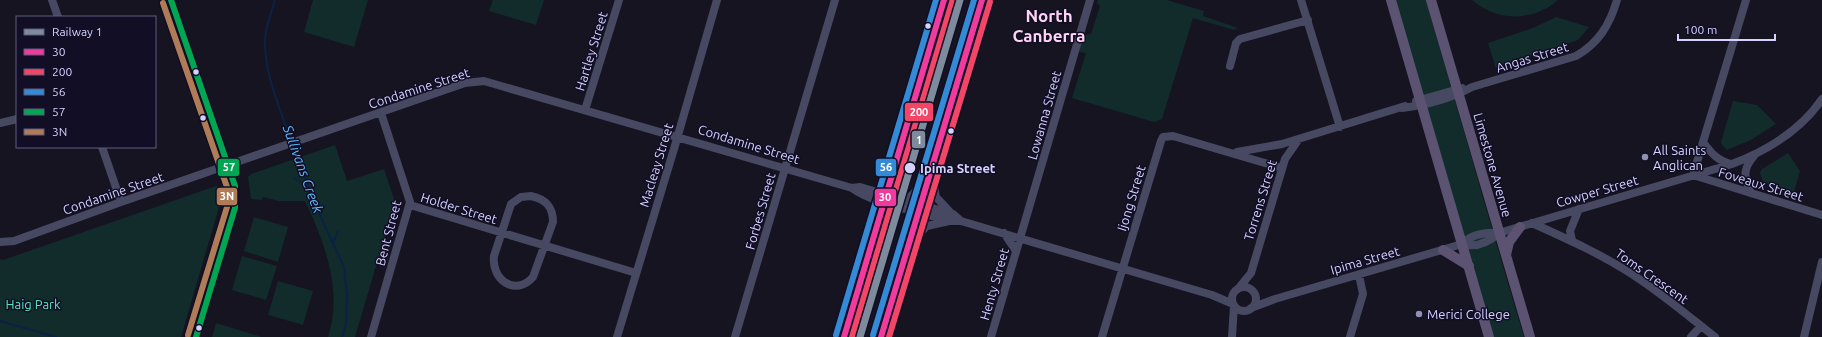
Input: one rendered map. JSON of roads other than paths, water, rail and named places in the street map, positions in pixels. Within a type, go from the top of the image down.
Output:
[{"type":"highway","points":[[844,337],[887,200],[944,0]]},
{"type":"highway","points":[[881,337],[909,244],[918,207],[982,0]]},
{"type":"main road","points":[[1390,0],[1489,337]]},
{"type":"main road","name":"Limestone Avenue","points":[[1431,0],[1530,337]]},
{"type":"main road","points":[[1506,256],[1509,242],[1520,226]]},
{"type":"main road","points":[[1443,250],[1469,266]]},
{"type":"street","points":[[52,0],[58,16]]},
{"type":"street","points":[[171,0],[235,186],[235,208],[196,337]]},
{"type":"street","name":"Hartley Street","points":[[585,110],[619,0]]},
{"type":"street","name":"Macleay Street","points":[[617,337],[678,136],[717,0]]},
{"type":"street","name":"Forbes Street","points":[[735,337],[835,0]]},
{"type":"street","name":"Lowanna Street","points":[[1020,238],[1090,0]]},
{"type":"street","points":[[1302,0],[1340,127]]},
{"type":"street","name":"Angas Street","points":[[1458,92],[1566,60],[1586,50],[1602,35],[1612,18],[1617,0]]},
{"type":"street","points":[[1693,175],[1746,0]]},
{"type":"street","points":[[1230,66],[1236,43],[1240,39],[1308,20]]},
{"type":"street","name":"Condamine Street","points":[[0,242],[14,241],[121,202],[465,84],[484,81],[678,136],[852,188],[859,193],[887,200]]},
{"type":"street","name":"Ijong Street","points":[[1235,153],[1299,139],[1458,92]]},
{"type":"street","name":"Cowper Street","points":[[1499,232],[1732,164],[1755,155],[1776,142],[1804,120],[1822,99]]},
{"type":"street","name":"Bent Street","points":[[371,337],[410,205],[410,198],[381,113]]},
{"type":"street","points":[[0,124],[16,119]]},
{"type":"street","name":"Ijong Street","points":[[1102,337],[1163,137],[1174,136],[1282,168]]},
{"type":"street","name":"Torrens Street","points":[[1236,290],[1251,273],[1285,159],[1299,139]]},
{"type":"street","points":[[1703,142],[1717,158],[1723,162],[1732,164]]},
{"type":"street","points":[[102,148],[121,202]]},
{"type":"street","points":[[875,235],[889,215],[904,204],[920,184],[936,151]]},
{"type":"street","points":[[1751,193],[1745,180],[1745,174],[1747,164],[1755,155]]},
{"type":"street","points":[[931,169],[936,197],[952,218]]},
{"type":"street","name":"Foveaux Street","points":[[1693,175],[1822,215]]},
{"type":"street","name":"Holder Street","points":[[531,196],[540,198],[548,203],[553,212],[553,222],[545,246],[536,273],[530,281],[517,285],[508,284],[496,274],[493,265],[494,256],[511,204],[521,197],[531,196]]},
{"type":"street","points":[[887,200],[918,207],[1212,295],[1234,305],[1240,310],[1249,310]]},
{"type":"street","name":"Holder Street","points":[[410,205],[636,273]]},
{"type":"street","points":[[1572,240],[1570,231],[1579,209]]},
{"type":"street","points":[[909,244],[927,226],[952,218]]},
{"type":"street","name":"Toms Crescent","points":[[1532,223],[1572,240],[1630,273],[1667,298],[1715,337]]},
{"type":"street","name":"Ipima Street","points":[[1249,310],[1274,299],[1462,244],[1468,238],[1487,232],[1499,232]]},
{"type":"street","points":[[1004,233],[1016,251]]},
{"type":"street","name":"Henty Street","points":[[991,337],[1020,238]]},
{"type":"street","points":[[1804,337],[1822,262]]},
{"type":"street","name":"Torrens Street","points":[[1251,273],[1254,293]]},
{"type":"street","points":[[1350,337],[1363,294],[1359,275]]},
{"type":"street","points":[[1212,295],[1248,288],[1254,293],[1274,299]]},
{"type":"street","points":[[1233,334],[1234,305],[1232,299],[1236,290]]},
{"type":"street","points":[[1233,334],[1255,303],[1254,293]]},
{"type":"street","points":[[1691,337],[1701,326]]},
{"type":"waterway","name":"Sullivans Creek","points":[[275,0],[268,22],[265,39],[266,58],[271,82],[291,141]]},
{"type":"waterway","name":"Sullivans Creek","points":[[293,145],[317,209],[344,267],[347,295],[346,324],[342,337]]},
{"type":"waterway","points":[[294,178],[307,186]]},
{"type":"waterway","points":[[333,243],[338,231]]},
{"type":"waterway","points":[[0,321],[56,337]]},
{"type":"rail line","name":"1","points":[[860,337],[960,0]]},
{"type":"place","name":"All Saints Anglican","points":[[1645,157]]},
{"type":"place","name":"Ipima Street","points":[[910,168]]},
{"type":"place","name":"Merici College","points":[[1419,314]]},
{"type":"district","name":"North Canberra","points":[[1049,25]]},
{"type":"park label","name":"Haig Park","points":[[33,304]]}]
